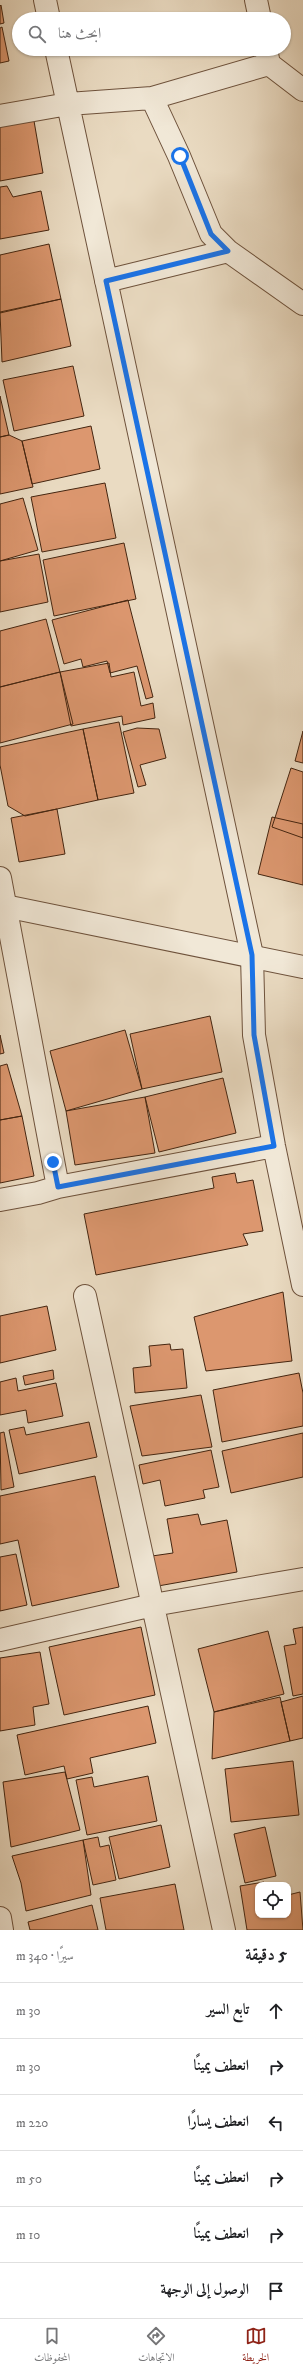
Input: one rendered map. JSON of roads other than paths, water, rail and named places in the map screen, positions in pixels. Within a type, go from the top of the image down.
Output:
[{"type":"street","points":[[45,0],[48,12]]},
{"type":"street","points":[[256,0],[259,12]]},
{"type":"street","points":[[58,56],[252,955],[254,1035],[274,1146],[303,1285]]},
{"type":"street","points":[[0,116],[68,104],[152,98],[267,57],[303,90]]},
{"type":"street","points":[[152,98],[180,156],[211,234],[228,251],[303,304]]},
{"type":"street","points":[[106,281],[228,251]]},
{"type":"street","points":[[0,878],[3,906],[58,1187]]},
{"type":"street","points":[[3,906],[252,955],[303,967]]},
{"type":"street","points":[[0,1200],[38,1193],[58,1187],[274,1146]]},
{"type":"street","points":[[85,1296],[224,1930]]},
{"type":"street","points":[[0,1640],[153,1605],[303,1579]]},
{"type":"street","points":[[0,1918],[2,1930]]}]
